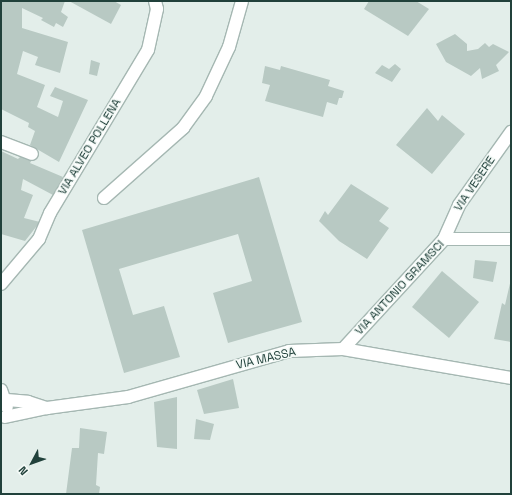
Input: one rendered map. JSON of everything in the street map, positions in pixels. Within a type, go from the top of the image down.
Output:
[{"type":"street","name":"VIA ALVEO POLLENA","points":[[1,284],[39,238],[50,213],[148,50],[157,10],[155,1]]},
{"type":"street","points":[[104,198],[183,128],[206,96],[228,47],[242,1]]},
{"type":"street","name":"VIA VESERE","points":[[444,239],[458,205],[511,132]]},
{"type":"street","points":[[1,142],[32,154]]},
{"type":"street","name":"VIA ANTONIO GRAMSCI","points":[[343,349],[444,239],[511,239]]},
{"type":"street","name":"VIA MASSA","points":[[3,420],[47,408],[128,397],[288,351],[343,349],[511,378]]},
{"type":"street","points":[[3,420],[4,395]]},
{"type":"street","name":"VIA MASSA","points":[[4,395],[47,408]]},
{"type":"building","points":[[1,1],[65,1],[61,12],[68,17],[63,27],[56,23],[54,27],[41,20],[43,18],[22,8],[22,28],[68,42],[60,73],[35,65],[38,57],[23,51],[17,74],[45,85],[37,107],[58,117],[63,101],[50,96],[55,87],[88,100],[59,162],[30,145],[35,131],[28,127],[29,123],[1,109]]},
{"type":"building","points":[[69,1],[114,1],[121,5],[111,24]]},
{"type":"building","points":[[369,1],[416,1],[429,9],[408,36],[364,9]]},
{"type":"building","points":[[455,34],[467,44],[467,51],[478,49],[485,43],[489,47],[493,44],[509,52],[496,65],[499,71],[482,79],[480,68],[471,76],[446,62],[436,44]]},
{"type":"building","points":[[91,60],[100,63],[97,76],[89,74]]},
{"type":"building","points":[[395,64],[401,69],[392,82],[375,73],[382,65],[389,69]]},
{"type":"building","points":[[265,66],[280,70],[281,66],[330,80],[328,86],[344,91],[342,98],[339,98],[337,105],[327,102],[323,117],[265,101],[270,85],[262,83]]},
{"type":"building","points":[[427,108],[438,121],[442,115],[465,134],[432,174],[396,145]]},
{"type":"building","points":[[1,151],[18,159],[22,155],[32,160],[30,163],[63,177],[53,195],[23,179],[21,190],[33,195],[24,218],[40,222],[25,241],[1,234]]},
{"type":"building","points":[[259,177],[302,322],[228,343],[213,293],[252,281],[238,234],[119,269],[133,315],[164,306],[180,357],[124,373],[82,230]]},
{"type":"building","points":[[351,184],[389,208],[379,221],[389,228],[367,259],[339,241],[319,221],[325,211],[328,215]]},
{"type":"building","points":[[475,260],[497,262],[493,282],[473,278]]},
{"type":"building","points":[[442,271],[479,302],[449,338],[412,307]]},
{"type":"building","points":[[511,279],[511,342],[494,339],[502,303],[505,305]]},
{"type":"building","points":[[233,379],[239,408],[204,414],[197,390]]},
{"type":"building","points":[[177,397],[177,449],[157,447],[154,402]]},
{"type":"building","points":[[196,419],[214,424],[210,440],[194,439]]},
{"type":"building","points":[[80,428],[107,432],[104,454],[98,453],[96,485],[100,487],[99,494],[66,494],[72,448],[79,448]]}]
